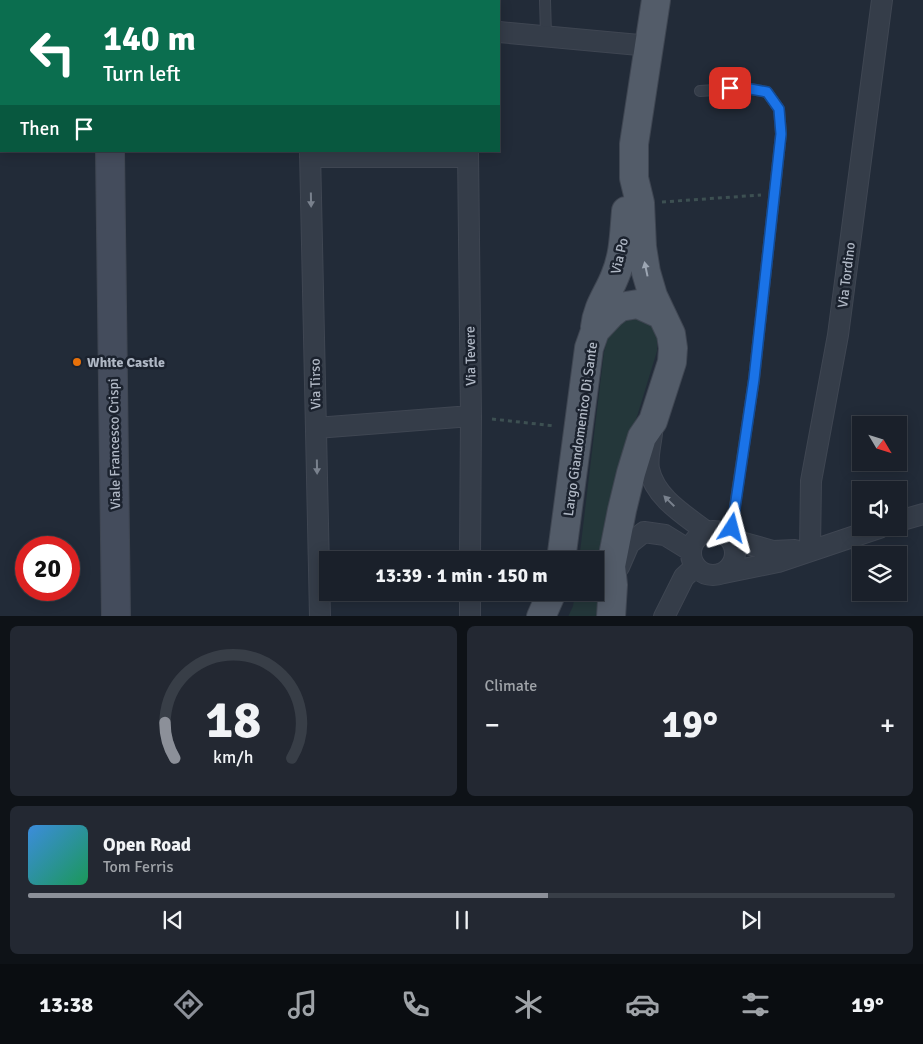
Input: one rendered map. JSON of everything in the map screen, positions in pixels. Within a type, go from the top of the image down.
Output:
[{"type":"main road","name":"Via Po","points":[[656,0],[634,144],[634,178],[640,203],[642,247],[646,272],[653,296],[662,315]]},
{"type":"main road","name":"Via Po","points":[[651,38],[660,0]]},
{"type":"main road","name":"Via Po","points":[[595,331],[596,312],[616,275],[623,250],[626,202],[634,178]]},
{"type":"main road","name":"Largo Giandomenico Di Sante","points":[[562,551],[589,348],[595,331],[620,307],[638,304],[662,315]]},
{"type":"main road","points":[[611,616],[613,585],[611,566],[629,482],[642,437],[653,421],[672,362],[674,348],[671,334],[662,315]]},
{"type":"main road","points":[[541,616],[548,601]]},
{"type":"street","name":"Via Tordino","points":[[810,550],[811,481],[838,335],[882,0]]},
{"type":"street","points":[[500,32],[651,38]]},
{"type":"street","name":"Viale Francesco Crispi","points":[[110,152],[116,616]]},
{"type":"street","points":[[310,154],[468,154]]},
{"type":"street","name":"Via Tirso","points":[[310,154],[320,616]]},
{"type":"street","name":"Via Tevere","points":[[468,154],[471,416],[470,551]]},
{"type":"street","points":[[316,428],[471,416]]},
{"type":"street","points":[[653,421],[649,468],[657,488],[669,502],[707,532]]},
{"type":"street","points":[[907,519],[923,514]]},
{"type":"street","points":[[613,585],[629,544],[644,532],[665,535],[693,559],[706,574],[719,574],[778,562],[854,536]]},
{"type":"street","points":[[664,616],[693,559],[696,539],[707,532],[720,532],[730,539],[772,551],[810,550]]},
{"type":"street","points":[[719,574],[730,566],[734,560],[734,546],[730,539]]},
{"type":"street","points":[[470,601],[470,616]]},
{"type":"lane","points":[[545,0],[546,35]]},
{"type":"lane","points":[[700,90],[745,88],[767,92],[779,109],[781,134],[754,379],[730,539]]},
{"type":"path","points":[[654,202],[774,194]]},
{"type":"path","points":[[471,416],[579,428]]},
{"type":"shaded area","points":[[630,315],[650,323],[657,338],[657,351],[635,423],[604,554],[604,551],[580,551],[604,352],[610,330]]},
{"type":"shaded area","points":[[574,601],[599,601],[597,616],[568,616]]},
{"type":"place","name":"White Castle","points":[[77,362]]},
{"type":"route","points":[[730,88],[745,88],[767,92],[779,109],[781,134],[754,379],[732,528]]}]
